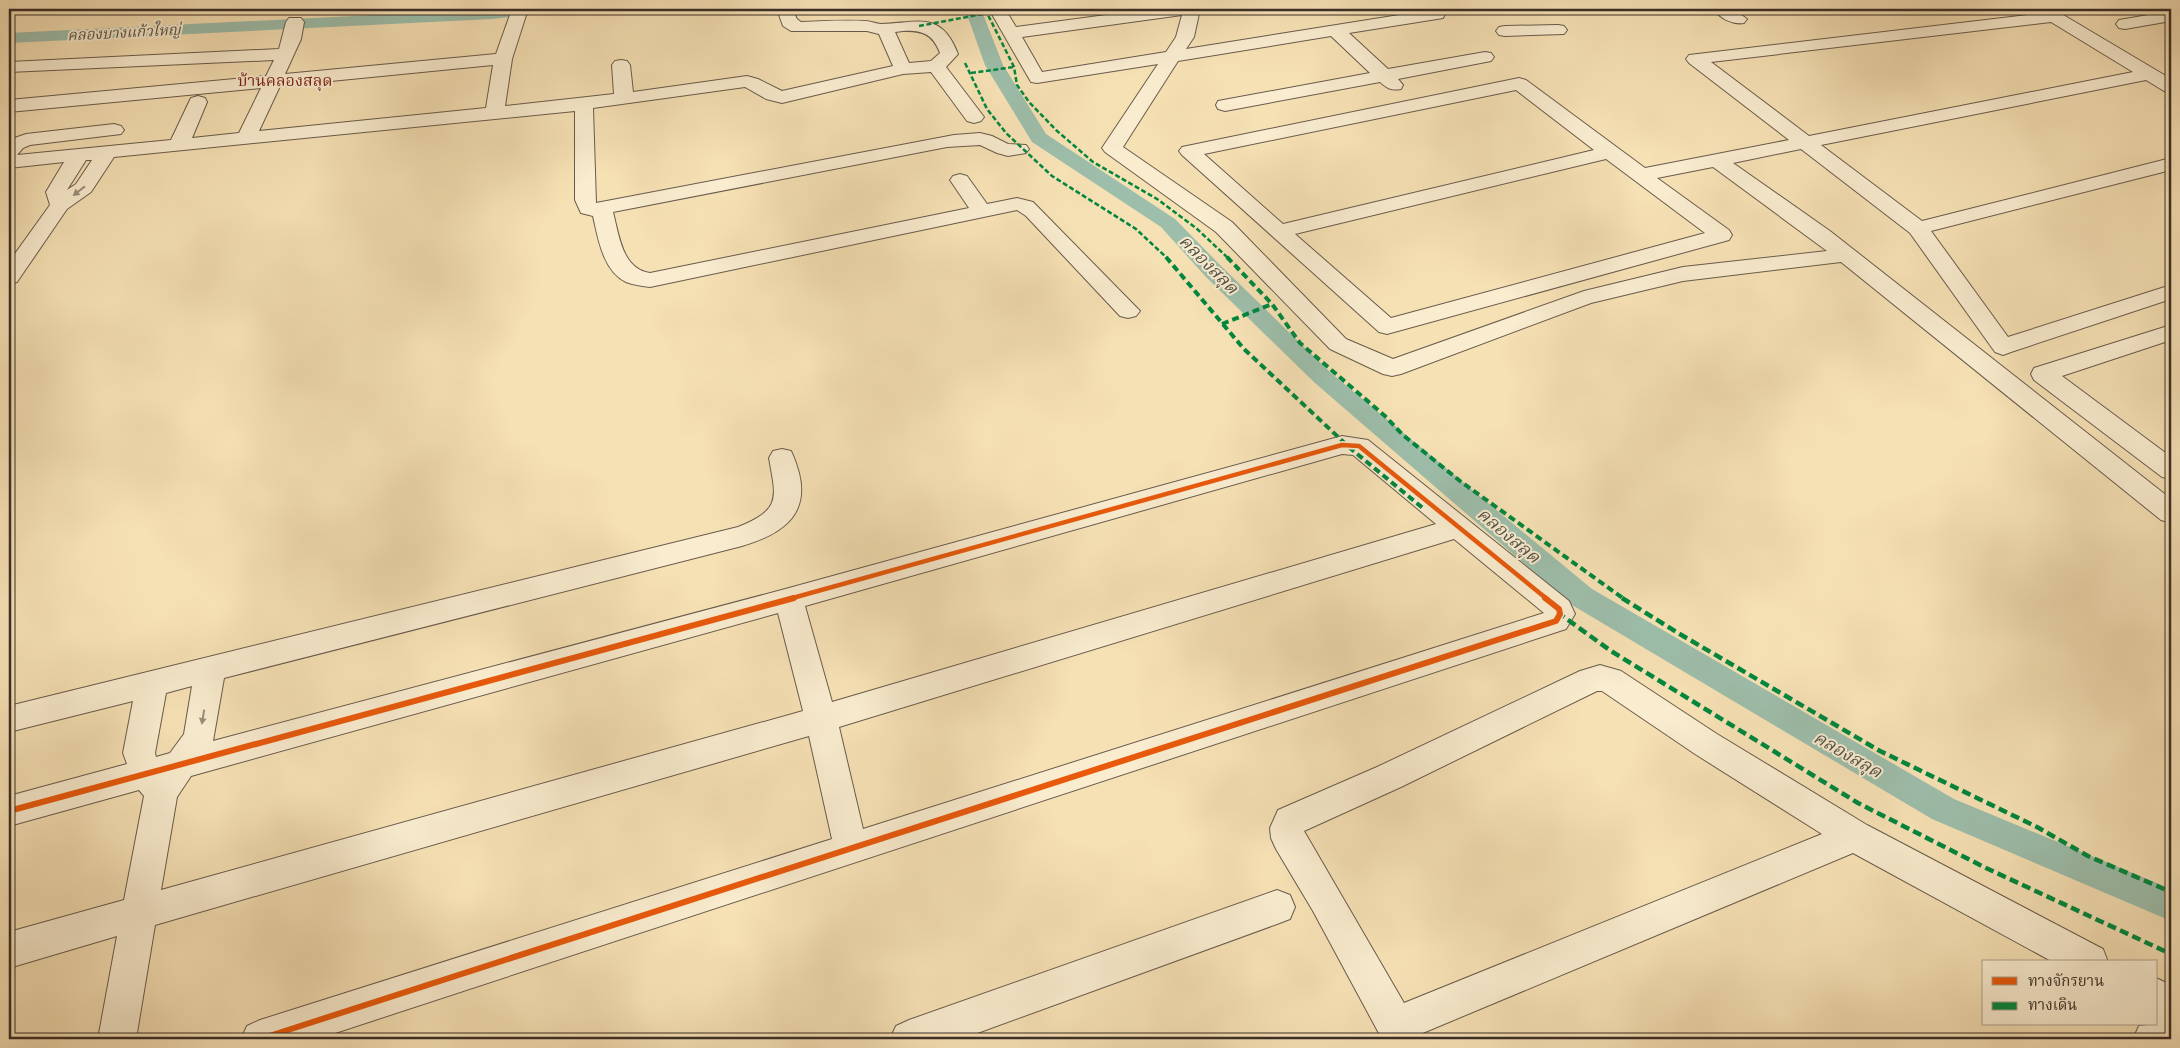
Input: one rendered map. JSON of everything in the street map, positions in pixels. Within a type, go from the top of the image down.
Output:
[{"type":"street","points":[[997,9],[1037,78],[1437,14]]},
{"type":"street","points":[[1010,34],[1187,9]]},
{"type":"street","points":[[1192,9],[1185,37],[1112,148],[1224,227],[1338,344],[1392,368],[1584,298],[1683,274],[1845,255]]},
{"type":"street","points":[[1722,9],[1738,18]]},
{"type":"street","points":[[786,12],[788,22],[797,27],[868,26],[886,31],[903,69]]},
{"type":"street","points":[[494,112],[503,59],[517,16]]},
{"type":"street","points":[[2125,24],[2171,16]]},
{"type":"street","points":[[2171,87],[2054,17],[1695,59],[1918,228],[2003,347],[2171,292]]},
{"type":"street","points":[[9,162],[593,102],[747,81],[753,83],[770,96],[782,97],[903,69],[936,66],[950,54],[947,45],[939,34],[916,25],[881,29]]},
{"type":"street","points":[[1336,30],[1416,106]]},
{"type":"street","points":[[1505,31],[1558,30]]},
{"type":"street","points":[[9,67],[292,34],[246,138]]},
{"type":"street","points":[[1225,106],[1485,57]]},
{"type":"street","points":[[9,106],[503,59]]},
{"type":"street","points":[[621,65],[624,98]]},
{"type":"street","points":[[936,66],[974,117]]},
{"type":"street","points":[[1641,175],[1715,158],[2148,74]]},
{"type":"street","points":[[1520,84],[1721,235],[1387,327],[1189,151],[1416,106],[1520,84]]},
{"type":"street","points":[[178,146],[198,102]]},
{"type":"street","points":[[593,102],[585,200],[588,209],[602,208],[936,143],[958,140],[985,140],[1002,150],[1019,149]]},
{"type":"street","points":[[9,152],[16,144],[26,140],[114,130]]},
{"type":"street","points":[[9,277],[60,205],[84,188],[107,152]]},
{"type":"street","points":[[1279,231],[1610,152]]},
{"type":"street","points":[[60,205],[56,192],[79,155]]},
{"type":"street","points":[[1715,158],[1845,255],[2171,512]]},
{"type":"street","points":[[1918,228],[2171,164]]},
{"type":"street","points":[[960,180],[982,211]]},
{"type":"street","points":[[602,208],[612,250],[623,270],[635,278],[650,280],[1017,204],[1026,206],[1128,310]]},
{"type":"street","points":[[2171,332],[2043,374],[2171,470]]},
{"type":"street","points":[[9,811],[154,783],[183,764],[789,599],[1342,445],[1359,446],[1556,606],[1560,614],[1556,621],[260,1039]]},
{"type":"street","points":[[9,719],[742,536],[766,526],[782,512],[788,497],[782,458]]},
{"type":"street","points":[[9,950],[821,718],[1460,527]]},
{"type":"street","points":[[789,599],[821,718],[850,849]]},
{"type":"street","points":[[183,764],[199,738],[210,668]]},
{"type":"street","points":[[1855,836],[1399,1032],[1325,898],[1288,838],[1286,828],[1290,821],[1389,778],[1591,680],[1600,678],[1610,680],[1706,744],[1855,836],[2086,960]]},
{"type":"street","points":[[117,1039],[139,912],[154,783],[139,753],[152,683]]},
{"type":"street","points":[[909,1039],[1277,906]]},
{"type":"street","points":[[2158,998],[2171,1007]]},
{"type":"street","points":[[2152,1039],[2171,1030]]},
{"type":"waterway","name":"คลองบางแก้วใหญ่","points":[[9,38],[492,14],[538,9]]},
{"type":"waterway","name":"คลองสลุด","points":[[973,9],[994,65],[1039,138],[1168,223],[1214,272],[1323,378],[1582,597],[1943,809],[2171,905]]},
{"type":"marked path","points":[[985,9],[1014,67],[1017,85],[1029,102],[1056,130],[1093,162],[1157,199],[1196,228],[1247,276],[1272,304],[1300,343],[1385,416],[1403,435],[1460,481],[1607,588],[1678,633],[1880,751],[2037,827],[2088,856],[2171,892]]},
{"type":"marked path","points":[[919,26],[988,13]]},
{"type":"marked path","points":[[965,63],[987,109],[1006,133],[1052,176],[1136,229],[1174,265],[1244,349],[1350,448],[1424,509]]},
{"type":"marked path","points":[[971,73],[1014,67]]},
{"type":"marked path","points":[[1222,324],[1272,304]]},
{"type":"marked path","points":[[1557,612],[1611,651],[1858,803],[1986,868],[2171,954]]},
{"type":"cycle path","points":[[9,811],[789,599],[1342,445],[1359,446],[1559,609],[1560,614],[1556,621],[260,1039]]},
{"type":"district","name":"บ้านคลองสลุด","points":[[285,80]]}]
